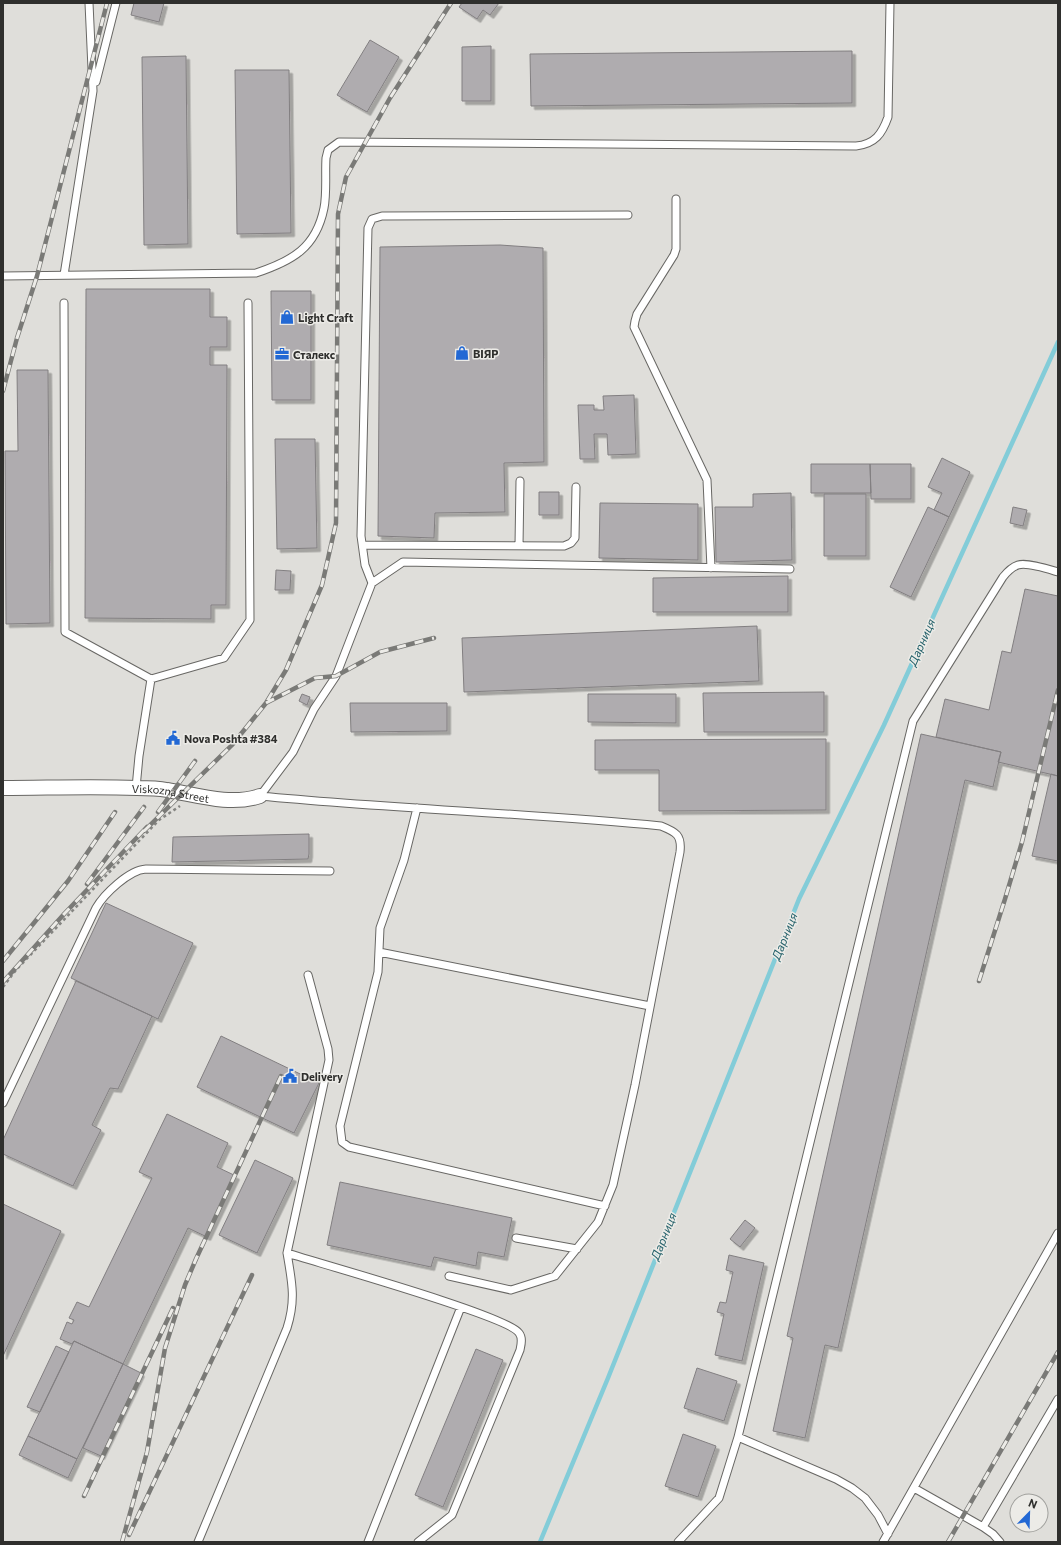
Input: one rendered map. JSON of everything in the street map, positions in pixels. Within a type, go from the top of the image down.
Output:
[{"type":"street","name":"Viskozna Street","points":[[3,788],[136,788],[167,790],[195,796],[228,800],[248,800],[260,796]]},
{"type":"lane","points":[[89,3],[93,91]]},
{"type":"lane","points":[[64,275],[93,91],[116,3]]},
{"type":"lane","points":[[3,276],[256,273],[281,264],[301,252],[316,233],[324,208],[326,158],[328,150],[339,142],[867,145],[884,129],[888,116],[890,3]]},
{"type":"lane","points":[[676,199],[676,249],[674,255],[637,314],[634,327],[707,480],[711,568]]},
{"type":"lane","points":[[372,582],[365,565],[362,545],[368,228],[372,219],[382,216],[628,215]]},
{"type":"lane","points":[[64,303],[65,632],[151,679],[224,658],[250,620],[248,303]]},
{"type":"lane","points":[[519,546],[520,481]]},
{"type":"lane","points":[[362,545],[564,546],[571,544],[576,531],[576,488]]},
{"type":"lane","points":[[260,796],[293,752],[314,709],[336,676],[372,582],[403,562],[790,569]]},
{"type":"lane","points":[[678,1542],[719,1498],[738,1437],[913,721],[1003,577],[1018,565],[1029,565],[1058,572]]},
{"type":"lane","points":[[136,788],[139,756],[151,679]]},
{"type":"lane","name":"Viskozna Street","points":[[260,796],[337,804],[584,818],[661,826],[671,830],[679,836],[681,844],[650,1006]]},
{"type":"lane","points":[[417,808],[404,860],[380,928],[378,972],[340,1126],[342,1142],[349,1147],[605,1206]]},
{"type":"lane","points":[[3,1103],[96,908],[106,894],[129,876],[140,870],[146,869],[330,871]]},
{"type":"lane","points":[[378,952],[650,1006],[635,1085],[613,1185],[598,1222],[555,1276],[511,1290],[449,1276]]},
{"type":"lane","points":[[198,1542],[291,1318],[293,1286],[287,1253],[329,1060],[327,1044],[308,975]]},
{"type":"lane","points":[[883,1542],[1058,1233]]},
{"type":"lane","points":[[516,1238],[577,1249]]},
{"type":"lane","points":[[287,1253],[461,1307],[510,1326],[519,1332],[522,1340],[520,1350],[452,1515],[418,1542]]},
{"type":"lane","points":[[368,1542],[461,1307]]},
{"type":"lane","points":[[983,1527],[1058,1399]]},
{"type":"lane","points":[[738,1437],[836,1479],[852,1488],[865,1498],[878,1514],[888,1534]]},
{"type":"lane","points":[[914,1488],[983,1527],[1000,1542]]},
{"type":"path","points":[[3,987],[16,970],[159,820],[195,796]]},
{"type":"building","points":[[134,3],[164,3],[159,22],[131,15]]},
{"type":"building","points":[[462,3],[499,3],[490,15],[483,10],[477,19],[459,7]]},
{"type":"building","points":[[370,40],[399,57],[367,112],[337,95]]},
{"type":"building","points":[[491,46],[491,101],[462,101],[462,47]]},
{"type":"building","points":[[852,51],[852,103],[531,106],[530,54]]},
{"type":"building","points":[[186,56],[188,244],[144,245],[142,57]]},
{"type":"building","points":[[235,70],[289,70],[291,233],[237,234]]},
{"type":"building","name":"ВІЯР","points":[[500,245],[543,248],[544,462],[504,463],[505,512],[435,513],[434,538],[378,536],[380,247]]},
{"type":"building","points":[[86,289],[210,289],[210,317],[227,317],[227,347],[210,347],[210,365],[227,365],[226,605],[211,605],[211,619],[85,618]]},
{"type":"building","points":[[271,291],[311,291],[311,400],[272,400]]},
{"type":"building","points":[[17,370],[48,370],[50,623],[6,624],[5,451],[18,451]]},
{"type":"building","points":[[634,395],[636,454],[608,455],[607,434],[594,434],[595,459],[580,459],[578,405],[594,405],[594,410],[604,410],[603,396]]},
{"type":"building","points":[[275,439],[315,439],[317,548],[277,549]]},
{"type":"building","points":[[942,458],[970,472],[949,517],[934,510],[942,493],[928,487]]},
{"type":"building","points":[[811,464],[870,464],[871,493],[811,493]]},
{"type":"building","points":[[870,464],[911,464],[911,499],[871,499]]},
{"type":"building","points":[[539,492],[559,492],[559,515],[539,515]]},
{"type":"building","points":[[791,493],[792,560],[716,562],[715,507],[753,507],[753,494]]},
{"type":"building","points":[[824,494],[866,494],[866,556],[824,556]]},
{"type":"building","points":[[600,503],[698,504],[698,560],[599,558]]},
{"type":"building","points":[[928,507],[949,517],[911,597],[890,587]]},
{"type":"building","points":[[1013,507],[1027,510],[1023,526],[1010,523]]},
{"type":"building","points":[[276,570],[291,571],[290,590],[275,590]]},
{"type":"building","points":[[788,576],[788,612],[653,612],[653,578]]},
{"type":"building","points":[[1025,589],[1058,596],[1058,776],[998,762],[1001,752],[936,737],[945,699],[989,710],[1002,651],[1011,653]]},
{"type":"building","points":[[757,626],[759,681],[464,692],[462,638]]},
{"type":"building","points":[[824,692],[824,732],[704,732],[703,693]]},
{"type":"building","points":[[302,694],[310,697],[307,705],[299,701]]},
{"type":"building","points":[[588,694],[676,694],[676,723],[588,722]]},
{"type":"building","points":[[350,703],[447,703],[447,731],[351,732]]},
{"type":"building","points":[[921,734],[1001,752],[993,787],[965,780],[838,1348],[825,1345],[805,1438],[773,1431],[793,1338],[787,1336]]},
{"type":"building","points":[[826,739],[826,810],[659,811],[659,770],[595,770],[595,740]]},
{"type":"building","points":[[1051,774],[1058,776],[1058,861],[1032,856]]},
{"type":"building","points":[[309,834],[308,859],[172,862],[173,837]]},
{"type":"building","points":[[106,903],[193,943],[158,1019],[71,978]]},
{"type":"building","points":[[76,981],[152,1016],[118,1089],[110,1088],[92,1125],[101,1130],[73,1186],[3,1154],[3,1140]]},
{"type":"building","points":[[221,1036],[319,1083],[294,1133],[197,1087]]},
{"type":"building","points":[[167,1114],[228,1143],[217,1167],[236,1176],[207,1237],[188,1228],[123,1364],[74,1341],[72,1344],[60,1339],[67,1322],[72,1324],[74,1320],[69,1318],[77,1302],[89,1307],[152,1178],[139,1172]]},
{"type":"building","points":[[255,1160],[293,1178],[257,1253],[219,1235]]},
{"type":"building","points":[[340,1182],[512,1218],[504,1257],[478,1252],[476,1266],[434,1257],[431,1267],[327,1245]]},
{"type":"building","points":[[3,1204],[61,1231],[3,1356]]},
{"type":"building","points":[[745,1220],[755,1228],[740,1247],[730,1239]]},
{"type":"building","points":[[729,1255],[764,1263],[742,1361],[715,1355],[724,1314],[717,1312],[720,1302],[726,1303],[733,1272],[726,1270]]},
{"type":"building","points":[[74,1341],[123,1364],[77,1459],[28,1436]]},
{"type":"building","points":[[56,1346],[69,1352],[40,1412],[27,1407]]},
{"type":"building","points":[[476,1349],[503,1360],[443,1507],[415,1495]]},
{"type":"building","points":[[123,1364],[141,1373],[101,1456],[83,1448]]},
{"type":"building","points":[[697,1368],[737,1381],[724,1421],[684,1408]]},
{"type":"building","points":[[683,1434],[716,1446],[698,1497],[665,1486]]},
{"type":"building","points":[[28,1436],[77,1459],[68,1478],[19,1455]]},
{"type":"waterway","name":"Дарниця","points":[[540,1542],[608,1378],[799,899],[884,725],[1058,342]]},
{"type":"railway","points":[[3,391],[17,338],[37,276],[107,3]]},
{"type":"railway","points":[[144,831],[232,745],[266,703],[286,670],[322,585],[336,523],[338,214],[346,177],[390,98],[451,3]]},
{"type":"railway","points":[[266,703],[315,678],[336,676],[380,652],[434,638]]},
{"type":"railway","points":[[979,981],[1022,842],[1058,690]]},
{"type":"railway","points":[[158,812],[195,761]]},
{"type":"railway","points":[[87,884],[144,807]]},
{"type":"railway","points":[[3,961],[68,881],[115,812]]},
{"type":"railway","points":[[3,982],[65,913],[147,827]]},
{"type":"railway","points":[[122,1542],[147,1452],[165,1348],[185,1285],[281,1076]]},
{"type":"railway","points":[[129,1535],[252,1275]]},
{"type":"railway","points":[[84,1496],[173,1308]]},
{"type":"railway","points":[[948,1542],[1058,1352]]},
{"type":"place","name":"Light Craft","points":[[287,317]]},
{"type":"place","name":"ВІЯР","points":[[462,353]]},
{"type":"place","name":"Сталекс","points":[[282,354]]},
{"type":"place","name":"Nova Poshta #384","points":[[173,738]]},
{"type":"place","name":"Delivery","points":[[290,1076]]}]
